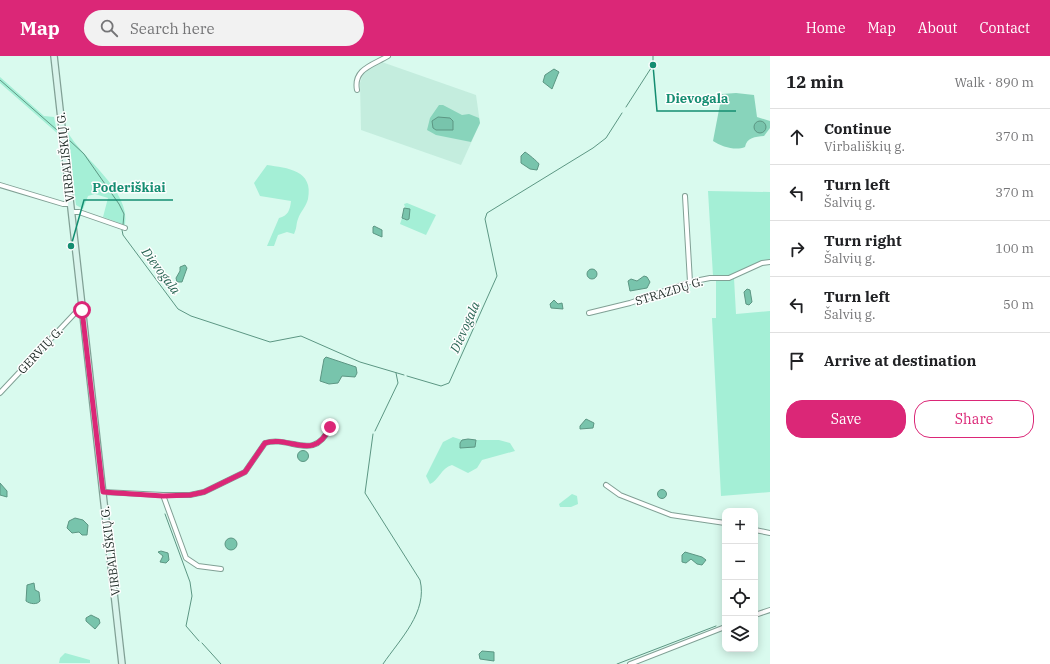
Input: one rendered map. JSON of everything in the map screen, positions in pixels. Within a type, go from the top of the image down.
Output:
[{"type":"main road","name":"VIRBALIŠKIŲ G.","points":[[54,56],[122,664]]},
{"type":"street","points":[[357,90],[356,81],[360,74],[370,65],[388,56]]},
{"type":"street","points":[[0,185],[63,204],[70,204]]},
{"type":"street","points":[[685,196],[690,282]]},
{"type":"street","points":[[71,212],[79,212],[126,228]]},
{"type":"street","name":"STRAZDŲ G.","points":[[589,313],[630,303],[690,282],[710,278],[729,278],[762,263],[770,262]]},
{"type":"street","name":"GERVIŲ G.","points":[[0,393],[77,311],[82,310]]},
{"type":"street","points":[[103,492],[163,496],[190,495],[204,492],[245,472],[265,443],[275,441],[301,446],[313,445],[323,439],[330,427]]},
{"type":"street","points":[[606,485],[620,495],[671,515],[722,523]]},
{"type":"street","points":[[163,496],[186,558],[198,566],[221,569]]},
{"type":"street","points":[[758,531],[770,533]]},
{"type":"street","points":[[758,614],[770,610]]},
{"type":"street","points":[[630,664],[722,628]]},
{"type":"shaded area","points":[[379,61],[476,95],[480,123],[461,165],[361,130],[360,83],[364,71]]},
{"type":"shaded area","points":[[554,69],[559,72],[552,89],[543,82],[545,75]]},
{"type":"shaded area","points":[[0,77],[44,116],[54,117],[57,133],[0,83]]},
{"type":"shaded area","points":[[736,93],[754,95],[757,117],[770,121],[770,128],[764,136],[752,138],[748,141],[745,147],[737,149],[725,147],[713,141],[722,94]]},
{"type":"shaded area","points":[[439,105],[443,105],[462,115],[469,114],[479,118],[480,123],[471,142],[436,135],[427,130],[430,118]]},
{"type":"shaded area","points":[[438,117],[450,118],[453,121],[453,130],[436,130],[433,128],[432,121]]},
{"type":"shaded area","points":[[758,121],[762,121],[766,127],[762,133],[758,133],[754,129],[754,125]]},
{"type":"shaded area","points":[[67,131],[83,153],[104,175],[121,199],[125,212],[125,225],[103,217],[108,198],[95,194],[88,196],[83,209],[76,205]]},
{"type":"shaded area","points":[[525,152],[539,164],[537,170],[530,169],[521,163],[521,156]]},
{"type":"shaded area","points":[[267,165],[290,169],[297,172],[303,176],[309,189],[307,202],[299,216],[294,234],[287,232],[278,235],[274,246],[267,246],[279,218],[285,216],[288,212],[291,201],[260,196],[254,183]]},
{"type":"shaded area","points":[[708,191],[770,192],[770,261],[735,274],[713,276]]},
{"type":"shaded area","points":[[407,203],[436,215],[426,235],[400,224],[402,218],[405,220],[409,219],[404,204]]},
{"type":"shaded area","points":[[404,208],[410,209],[409,219],[407,220],[402,218]]},
{"type":"shaded area","points":[[374,226],[382,230],[382,237],[373,233]]},
{"type":"shaded area","points":[[185,265],[187,268],[182,282],[177,282],[176,278],[180,271],[180,267]]},
{"type":"shaded area","points":[[590,269],[594,269],[596,270],[596,278],[590,279],[587,276],[587,272]]},
{"type":"shaded area","points":[[644,276],[647,277],[650,282],[647,288],[630,291],[628,281],[631,279],[637,281]]},
{"type":"shaded area","points":[[734,278],[736,314],[770,311],[770,492],[721,496],[712,318],[716,318],[716,279],[723,280]]},
{"type":"shaded area","points":[[747,289],[750,290],[752,302],[749,305],[746,304],[744,292]]},
{"type":"shaded area","points":[[554,300],[558,304],[562,303],[563,309],[551,308],[550,304]]},
{"type":"shaded area","points":[[326,357],[356,367],[357,373],[355,377],[342,376],[338,383],[329,384],[320,381],[324,359]]},
{"type":"shaded area","points":[[586,419],[594,423],[593,428],[580,429],[580,426]]},
{"type":"shaded area","points":[[453,437],[462,440],[460,443],[476,443],[476,440],[499,440],[510,443],[515,451],[482,460],[477,468],[468,473],[452,465],[445,469],[436,480],[430,484],[426,476],[443,442]]},
{"type":"shaded area","points":[[462,440],[476,440],[475,447],[460,448],[460,443]]},
{"type":"shaded area","points":[[301,451],[305,451],[307,452],[307,460],[301,461],[298,458],[298,454]]},
{"type":"shaded area","points":[[0,483],[7,491],[7,497],[0,495]]},
{"type":"shaded area","points":[[662,489],[667,494],[662,499],[657,494]]},
{"type":"shaded area","points":[[572,494],[577,496],[578,504],[571,507],[560,507],[559,504]]},
{"type":"shaded area","points":[[75,518],[83,520],[88,525],[87,535],[82,535],[79,532],[72,533],[67,528],[69,521]]},
{"type":"shaded area","points":[[229,538],[233,538],[237,544],[233,550],[229,550],[225,546],[225,542]]},
{"type":"shaded area","points":[[161,551],[168,553],[169,560],[166,563],[160,562],[163,556],[158,552]]},
{"type":"shaded area","points":[[685,552],[702,557],[706,560],[702,565],[697,564],[691,559],[686,563],[682,562],[682,555]]},
{"type":"shaded area","points":[[34,583],[35,590],[39,592],[40,601],[33,604],[26,601],[27,585]]},
{"type":"shaded area","points":[[91,615],[99,619],[100,623],[95,629],[86,621],[86,618]]},
{"type":"shaded area","points":[[482,651],[494,652],[494,661],[480,659],[479,654]]},
{"type":"shaded area","points":[[65,653],[90,660],[90,663],[59,663],[60,658]]},
{"type":"waterway","name":"Dievogala","points":[[626,107],[653,65],[653,56]]},
{"type":"waterway","name":"Dievogala","points":[[0,80],[57,130]]},
{"type":"waterway","name":"Dievogala","points":[[407,376],[441,386],[449,383],[497,276],[485,219],[487,213],[593,148],[606,138],[622,113]]},
{"type":"waterway","name":"Dievogala","points":[[68,139],[84,154],[119,204],[124,214],[123,225]]},
{"type":"waterway","name":"Dievogala","points":[[122,230],[123,235],[178,309],[191,316],[270,342],[301,336],[360,362],[404,375]]},
{"type":"waterway","name":"Dievogala","points":[[375,431],[398,383],[396,373]]},
{"type":"waterway","name":"Dievogala","points":[[373,434],[365,493],[420,580],[421,592],[420,603],[411,625],[383,664]]},
{"type":"waterway","points":[[165,514],[190,582],[192,596],[186,626],[199,641]]},
{"type":"waterway","points":[[617,664],[716,626]]},
{"type":"waterway","points":[[202,643],[221,664]]},
{"type":"place","name":"Dievogala","points":[[653,65]]},
{"type":"place","name":"Poderiškiai","points":[[71,246]]},
{"type":"route","points":[[82,310],[103,492],[163,496],[198,494],[238,477],[245,472],[250,468],[265,443],[275,441],[301,446],[313,445],[323,439],[330,427]]}]
